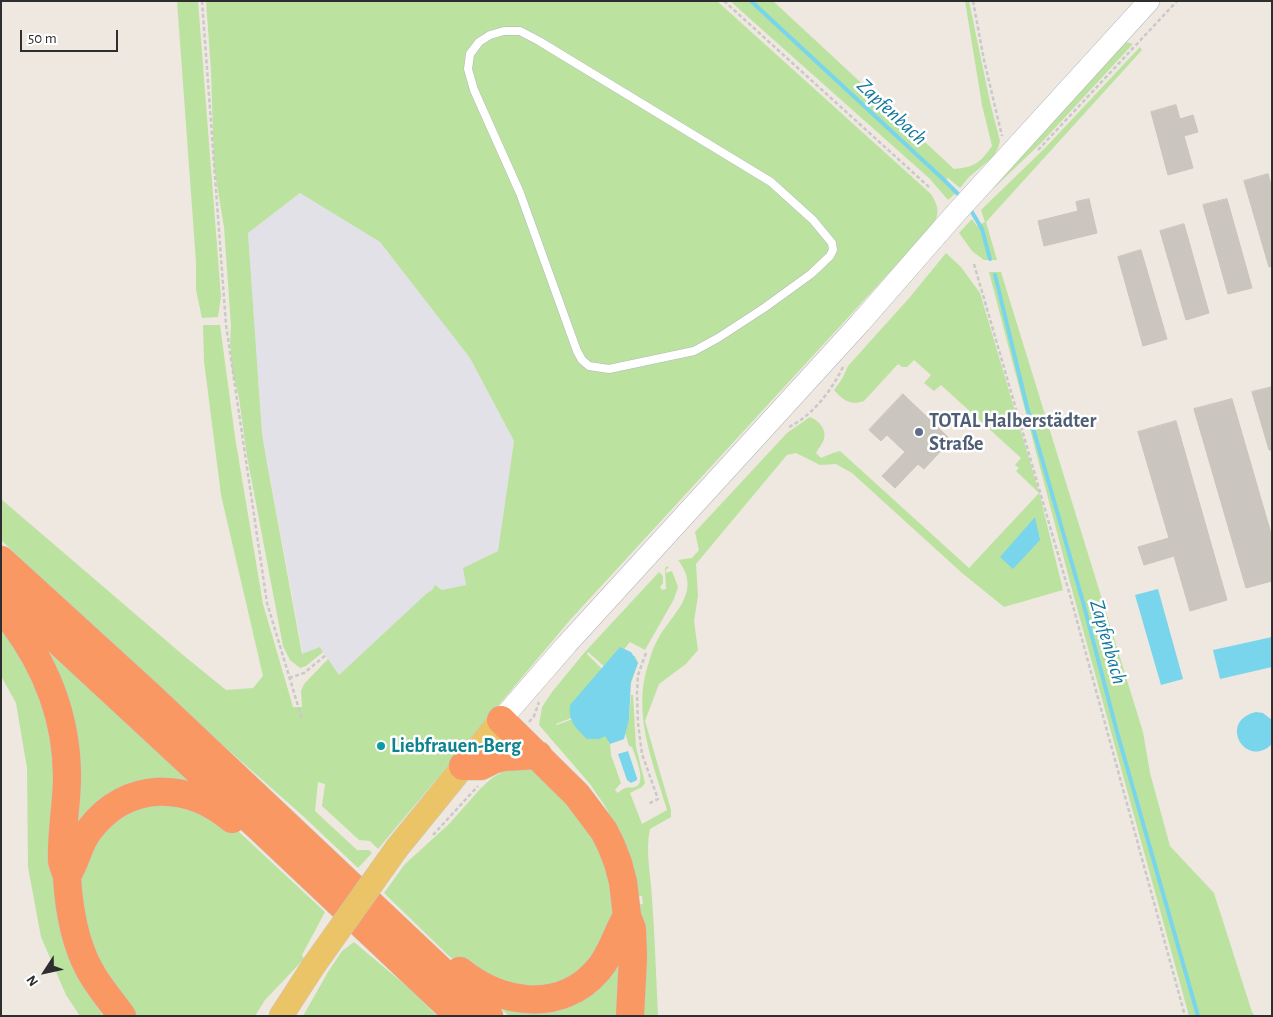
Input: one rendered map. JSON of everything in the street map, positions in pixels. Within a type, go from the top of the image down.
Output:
[{"type":"highway","points":[[1,560],[150,696],[489,1016]]},
{"type":"highway","points":[[1,588],[459,1016]]},
{"type":"highway","points":[[1,607],[36,655],[57,705],[62,723],[66,760],[62,862],[68,875],[70,913],[82,954],[90,970],[122,1016]]},
{"type":"highway","points":[[509,727],[577,795],[604,831],[618,862],[633,942],[630,1016]]},
{"type":"highway","points":[[472,774],[481,766],[495,759],[538,755]]},
{"type":"highway","points":[[68,875],[82,840],[97,820],[106,811],[120,802],[148,792],[169,792],[206,801],[249,834],[263,831]]},
{"type":"highway","points":[[405,936],[421,936],[461,972],[488,990],[516,999],[542,999],[565,993],[577,987],[598,971],[613,948],[620,927],[627,916]]},
{"type":"main road","points":[[281,1016],[314,965],[397,848],[472,774],[579,631],[883,298],[956,213],[1149,1]]},
{"type":"lane","points":[[504,31],[520,31],[539,40],[771,182],[813,220],[832,243],[833,250],[830,256],[812,274],[749,318],[694,351],[609,369],[589,366],[582,360],[577,351],[520,193],[474,90],[468,69],[470,54],[479,42],[490,35],[504,31]]},
{"type":"path","points":[[202,1],[226,324],[267,603],[302,719]]},
{"type":"path","points":[[724,1],[929,187]]},
{"type":"path","points":[[973,1],[999,127],[1011,153]]},
{"type":"path","points":[[1032,155],[1121,63],[1177,1]]},
{"type":"path","points":[[974,264],[1073,608],[1184,1016]]},
{"type":"path","points":[[783,430],[806,416],[832,388],[846,361]]},
{"type":"path","points":[[646,653],[638,675],[638,723],[642,754],[658,799],[648,804]]},
{"type":"path","points":[[289,678],[304,673],[326,655]]},
{"type":"path","points":[[509,727],[534,716],[541,697]]},
{"type":"path","points":[[432,836],[472,774]]},
{"type":"shaded area","points":[[300,193],[380,242],[470,358],[514,441],[498,551],[463,568],[466,585],[442,591],[435,586],[338,676],[320,647],[303,654],[262,434],[248,233]]},
{"type":"green space","points":[[177,1],[198,1],[221,297],[218,317],[202,318],[196,290],[196,262]]},
{"type":"green space","points":[[206,1],[717,1],[931,194],[937,209],[934,224],[570,620],[378,849],[370,841],[359,840],[322,806],[325,784],[318,782],[315,811],[357,850],[369,850],[372,853],[358,868],[303,816],[155,685],[1,540],[1,499],[226,690],[253,688],[263,676],[221,495],[204,361],[203,325],[220,325],[235,437],[263,604],[293,707],[302,707],[301,691],[304,684],[328,659],[339,675],[432,590],[435,585],[442,590],[466,585],[463,568],[498,551],[514,441],[470,358],[380,242],[300,193],[248,233],[262,434],[267,463],[302,654],[320,647],[323,652],[306,666],[300,668],[290,660],[283,646],[247,456],[239,398],[232,370],[224,227],[214,167],[211,70]]},
{"type":"green space","points":[[730,1],[773,1],[954,169],[976,163],[992,146],[982,105],[965,1],[969,1],[1000,141],[994,156],[969,177],[960,188],[948,178],[944,181],[956,193],[948,200],[930,179]]},
{"type":"green space","points":[[1123,41],[1133,44],[1041,143],[992,190]]},
{"type":"green space","points":[[1140,47],[1142,50],[986,222],[997,260],[984,260],[972,251],[959,233],[972,219],[977,226],[985,222],[981,210],[1045,148]]},
{"type":"green space","points":[[946,253],[961,267],[980,293],[1039,492],[1063,590],[1004,607],[962,573],[852,473],[836,464],[820,465],[796,453],[787,455],[696,564],[698,596],[694,621],[698,650],[686,664],[659,684],[645,721],[671,810],[671,817],[650,829],[649,837],[648,855],[658,1016],[637,1016],[637,905],[643,904],[642,896],[634,896],[619,833],[605,806],[590,784],[539,725],[542,707],[584,653],[659,572],[663,576],[663,583],[660,587],[662,590],[666,589],[665,568],[667,566],[669,568],[666,569],[666,573],[672,571],[678,587],[674,599],[645,650],[630,642],[620,654],[635,656],[638,663],[627,695],[629,719],[631,695],[633,695],[636,747],[645,783],[642,787],[630,793],[642,824],[667,810],[650,755],[643,718],[642,699],[644,681],[653,649],[684,600],[687,591],[685,571],[678,560],[692,558],[699,550],[695,532],[787,433],[810,417],[819,423],[825,435],[816,453],[821,458],[840,451],[969,568],[1039,493],[1016,471],[1019,468],[1015,465],[1021,458],[941,385],[934,391],[924,383],[931,375],[914,360],[907,367],[902,367],[898,364],[864,401],[855,403],[847,401],[834,390],[848,366],[910,297]],"holes":[[[588,652],[606,668],[629,746],[632,747],[640,774],[637,786],[626,788],[618,793],[615,790],[621,783],[611,755],[606,731],[586,714],[556,724],[574,717],[603,670],[587,654]]]},
{"type":"green space","points":[[989,272],[1001,272],[1143,732],[1150,773],[1170,846],[1214,893],[1252,1012],[1255,1016],[1189,1016],[1071,586]]},
{"type":"green space","points":[[1,617],[48,698],[82,981],[103,1016],[80,1016],[66,995],[41,937],[28,867],[27,768],[16,703],[1,676]]},
{"type":"green space","points":[[43,645],[198,789],[164,785],[72,848]]},
{"type":"green space","points":[[509,763],[536,770],[549,780],[593,835],[606,862],[615,919],[598,961],[549,992],[474,975],[450,957],[384,893],[405,864],[449,824],[481,788],[492,778],[506,770]]},
{"type":"green space","points":[[183,800],[238,831],[325,912],[302,955],[304,959],[265,1000],[255,1016],[137,1016],[119,996],[100,965],[83,921],[78,886],[91,837],[128,805]]},
{"type":"green space","points":[[624,937],[624,1016],[509,1016],[497,1005],[546,1006]]},
{"type":"green space","points":[[354,942],[410,989],[437,1016],[303,1016],[342,951]]},
{"type":"water","points":[[1035,517],[1040,540],[1013,569],[1000,557]]},
{"type":"water","points":[[1158,589],[1183,679],[1161,685],[1135,595]]},
{"type":"water","points":[[1272,637],[1272,667],[1220,679],[1213,650]]},
{"type":"water","points":[[620,647],[631,652],[638,663],[631,681],[629,719],[624,739],[610,744],[605,736],[599,739],[587,739],[576,728],[570,716],[570,705]]},
{"type":"water","points":[[1256,712],[1263,713],[1272,720],[1272,744],[1262,750],[1253,751],[1245,748],[1237,733],[1238,724],[1244,717]]},
{"type":"water","points":[[628,751],[637,778],[637,780],[631,783],[627,780],[618,754]]},
{"type":"building","points":[[1176,105],[1180,119],[1193,115],[1198,132],[1184,136],[1193,168],[1168,175],[1151,112]]},
{"type":"building","points":[[1268,174],[1272,188],[1272,266],[1269,267],[1244,181]]},
{"type":"building","points":[[1089,199],[1097,233],[1044,246],[1038,221],[1078,211],[1076,202]]},
{"type":"building","points":[[1227,199],[1252,288],[1228,294],[1203,205]]},
{"type":"building","points":[[1184,224],[1209,313],[1186,320],[1160,231]]},
{"type":"building","points":[[1141,250],[1167,339],[1143,346],[1118,257]]},
{"type":"building","points":[[1272,387],[1272,450],[1269,450],[1252,392]]},
{"type":"building","points":[[903,394],[951,440],[924,469],[918,464],[895,488],[882,476],[905,452],[887,435],[881,441],[869,430]]},
{"type":"building","points":[[1232,399],[1272,537],[1272,581],[1246,588],[1194,409]]},
{"type":"building","points":[[1176,421],[1227,600],[1190,611],[1174,556],[1144,565],[1138,547],[1169,538],[1138,432]]},
{"type":"waterway","name":"Zapfenbach","points":[[751,1],[962,198]]},
{"type":"waterway","name":"Zapfenbach","points":[[969,207],[982,229],[990,259]]},
{"type":"waterway","name":"Zapfenbach","points":[[995,275],[1027,407],[1198,1016]]},
{"type":"place","name":"TOTAL Halberstädter Straße","points":[[919,432]]},
{"type":"place","name":"Liebfrauen-Berg","points":[[381,746]]}]
